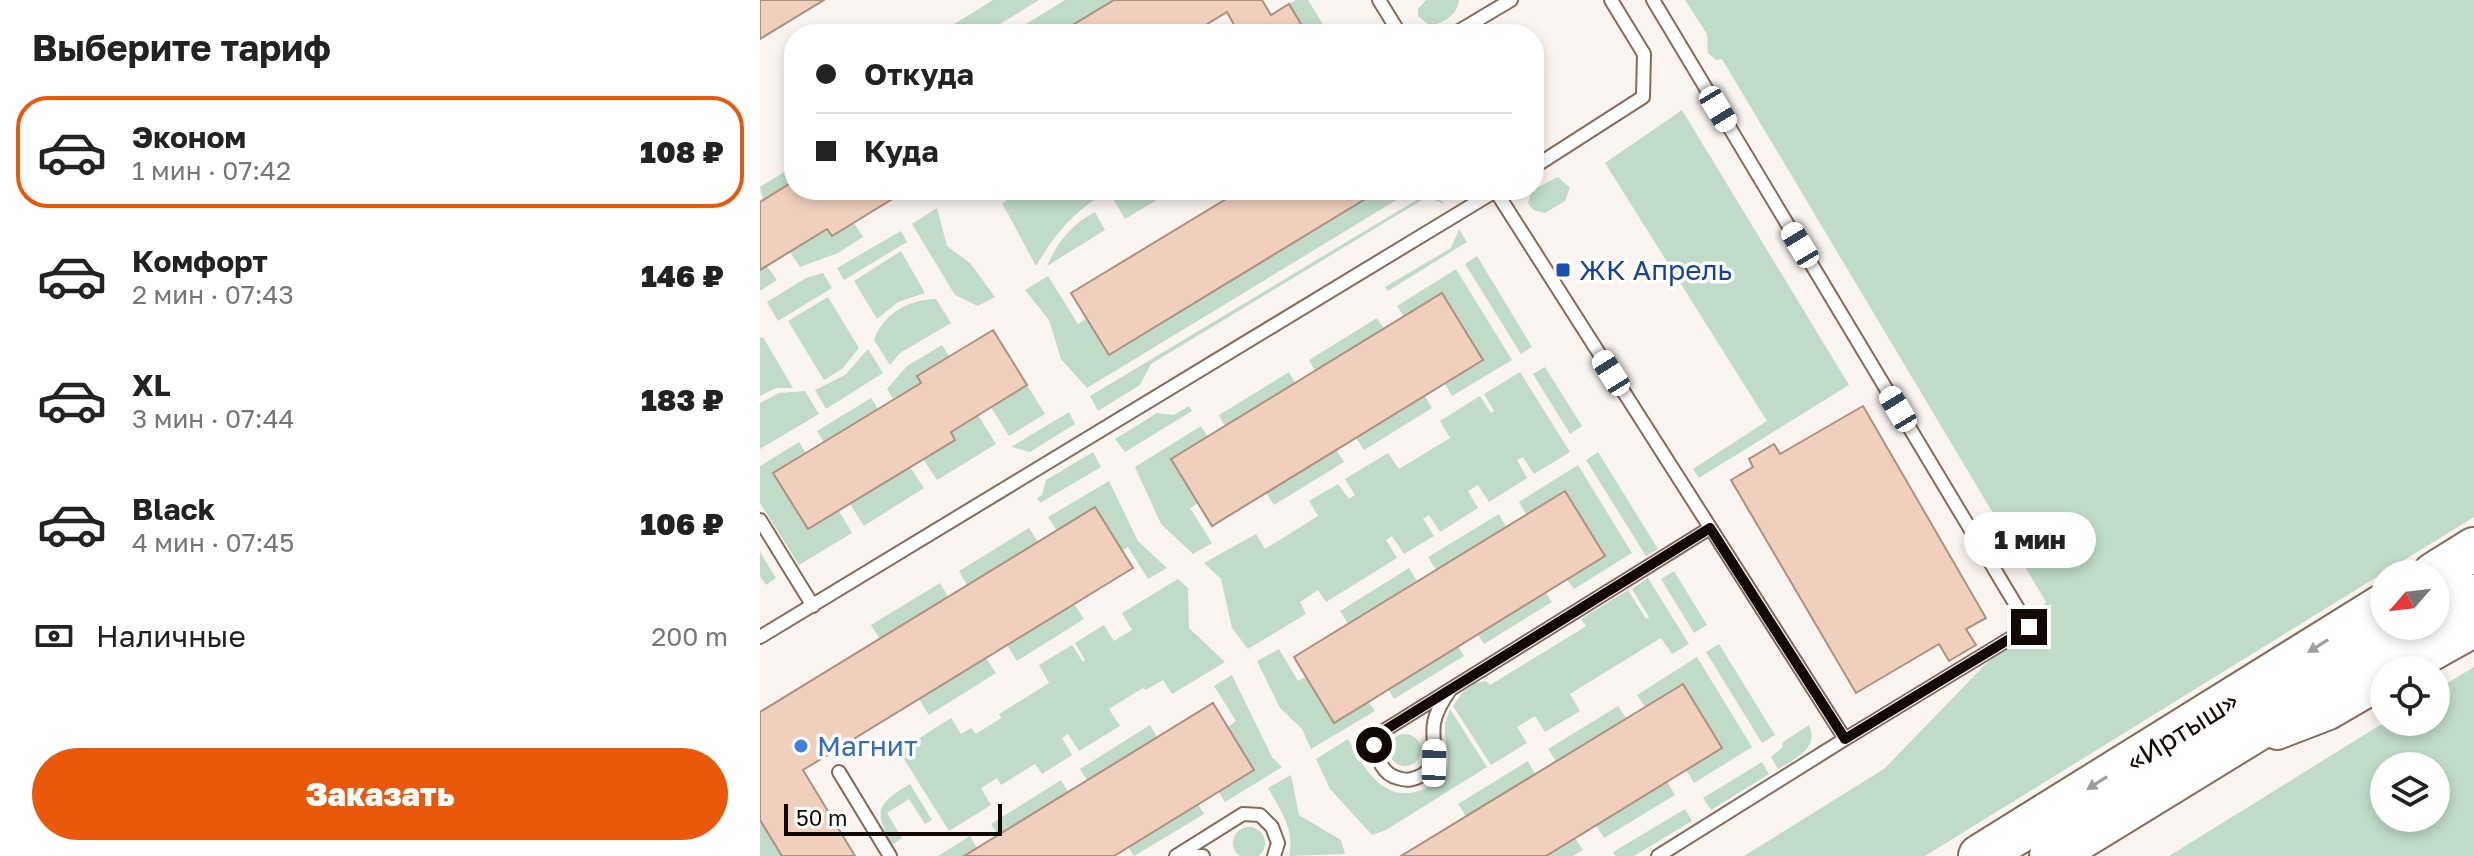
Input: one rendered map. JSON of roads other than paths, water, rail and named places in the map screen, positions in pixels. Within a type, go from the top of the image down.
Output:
[{"type":"highway","points":[[2450,564],[2474,549]]},
{"type":"highway","points":[[2450,611],[2474,596]]},
{"type":"highway","name":"«Иртыш»","points":[[1980,856],[2370,614]]},
{"type":"highway","name":"«Иртыш»","points":[[2051,856],[2404,640]]},
{"type":"street","points":[[2429,656],[2474,631]]},
{"type":"street","points":[[2214,758],[2329,713],[2370,689]]},
{"type":"lane","points":[[1379,0],[1394,24]]},
{"type":"lane","points":[[1471,24],[1511,0]]},
{"type":"lane","points":[[1544,161],[1643,97],[1644,54],[1611,0]]},
{"type":"lane","points":[[1653,0],[2029,627],[1658,856]]},
{"type":"lane","points":[[760,637],[1480,200]]},
{"type":"lane","points":[[1502,200],[1845,739]]},
{"type":"lane","points":[[760,520],[813,606]]},
{"type":"lane","points":[[1450,690],[1434,723],[1434,763],[1425,774],[1409,781],[1393,777],[1379,764],[1374,745],[1385,730],[1710,528]]},
{"type":"lane","points":[[839,772],[890,856]]},
{"type":"lane","points":[[1176,856],[1243,814],[1260,815],[1272,827],[1278,843],[1274,856]]},
{"type":"lane","points":[[1190,856],[1203,856]]},
{"type":"place","name":"ЖК Апрель","points":[[1563,270]]},
{"type":"place","name":"Магнит","points":[[801,746]]}]
